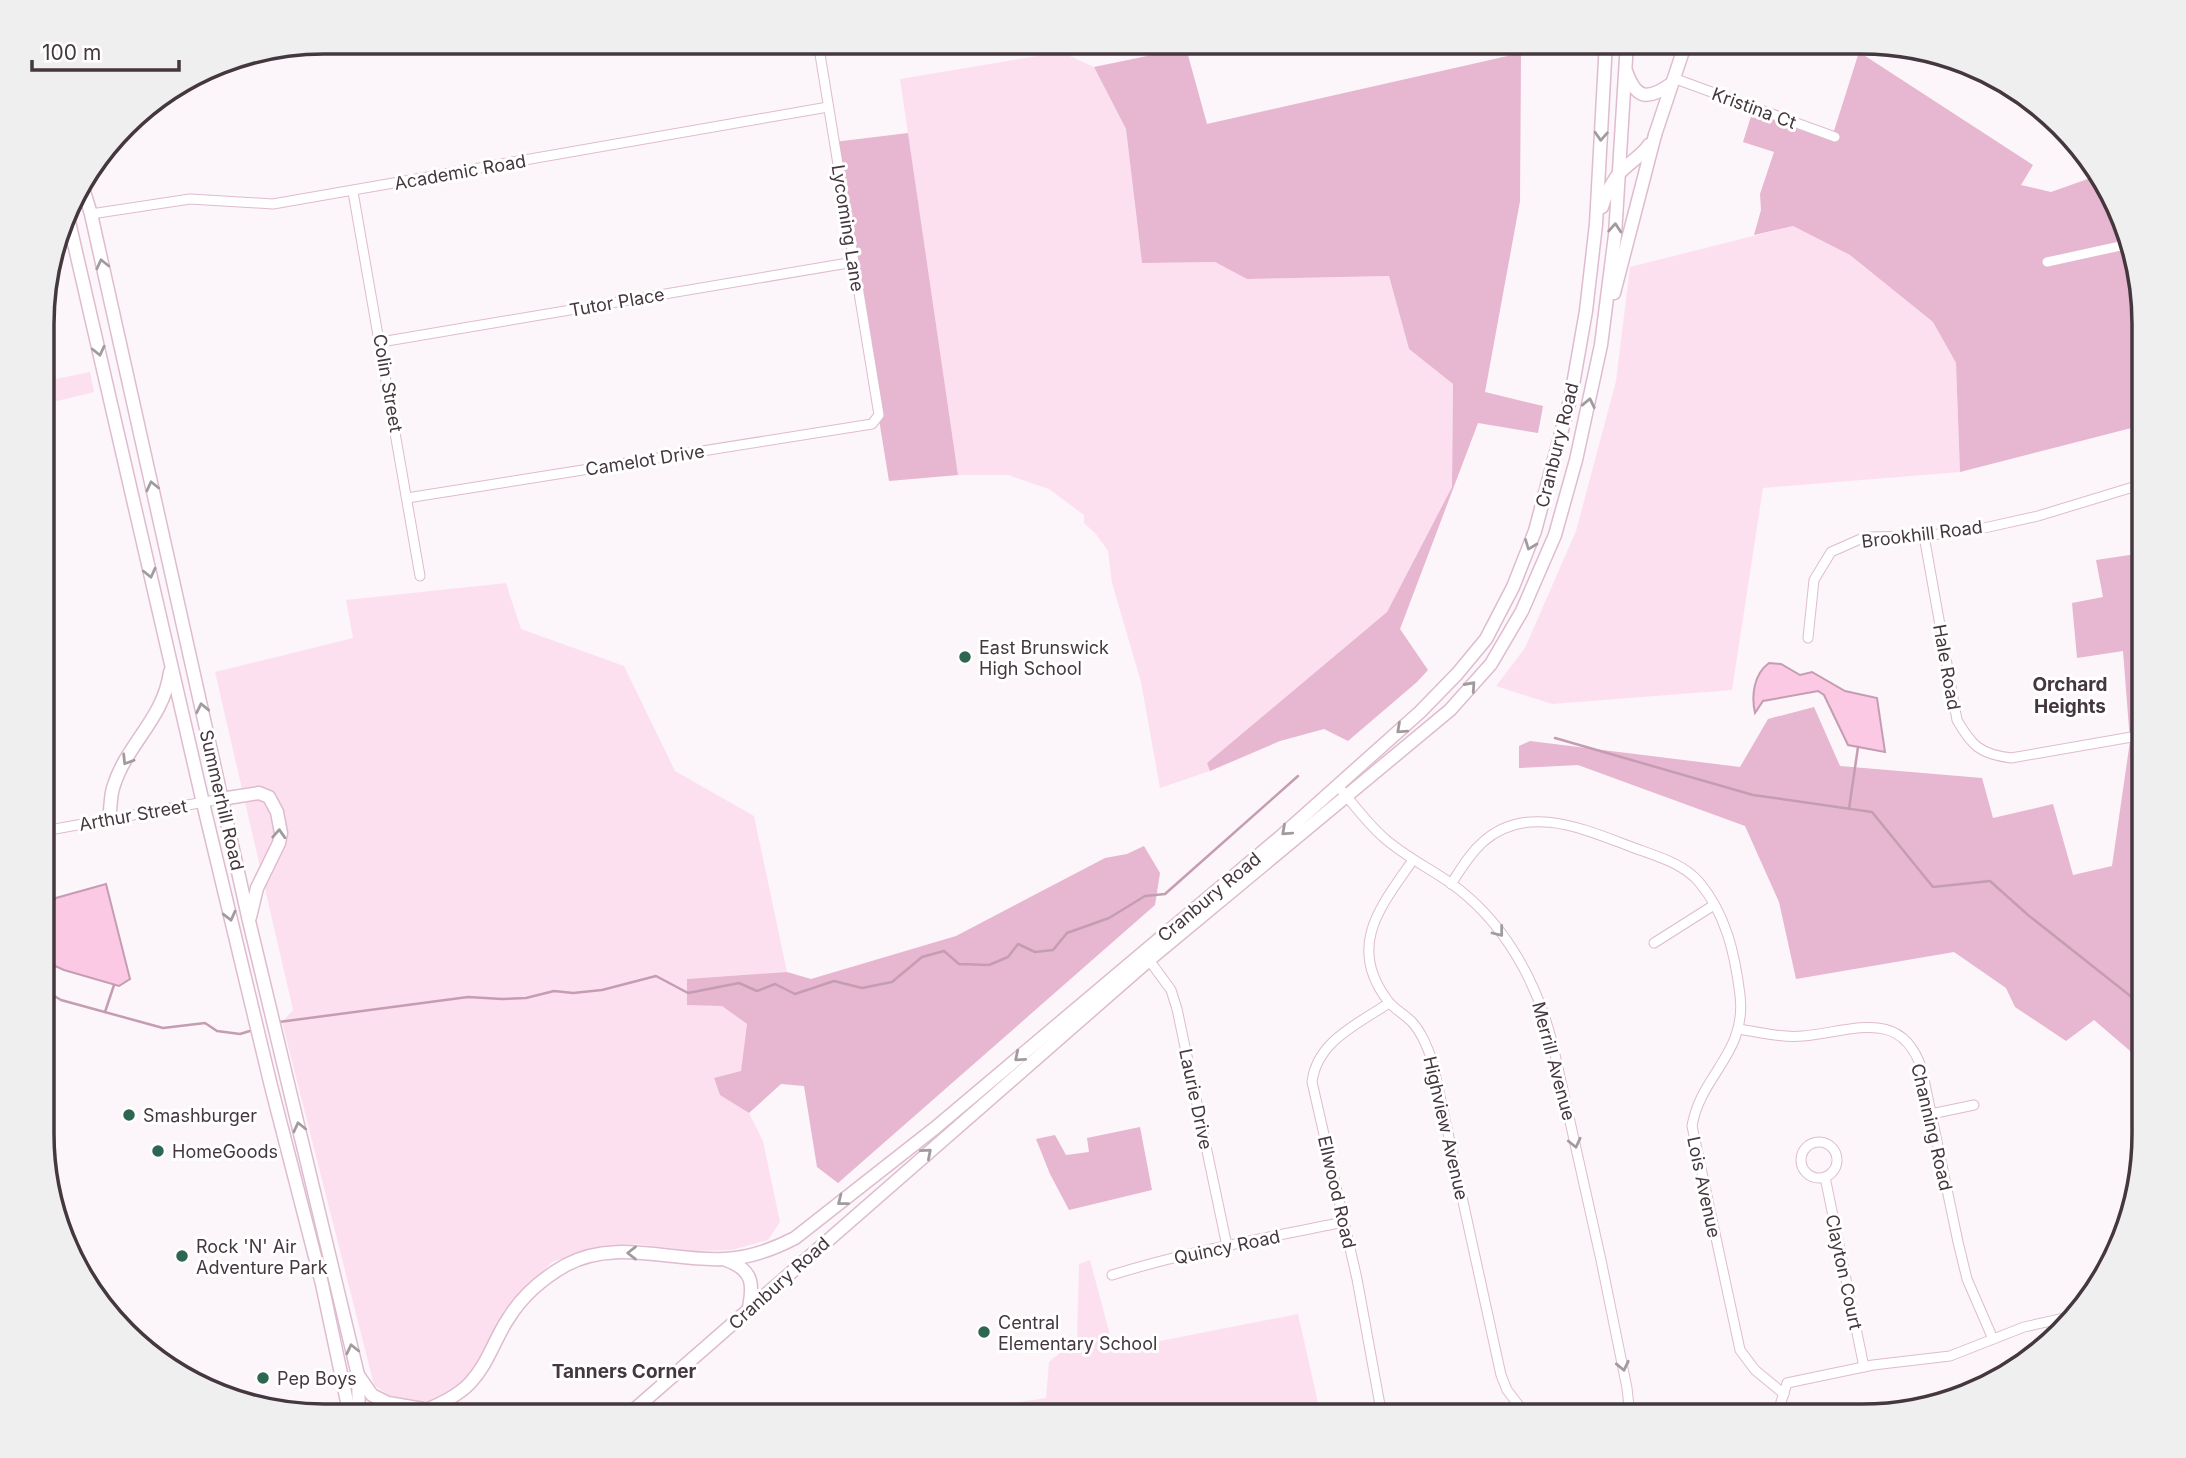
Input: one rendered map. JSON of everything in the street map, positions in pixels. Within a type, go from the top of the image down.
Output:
[{"type":"main road","name":"Cranbury Road","points":[[438,1404],[469,1385],[490,1357],[508,1319],[533,1287],[568,1264],[602,1254],[640,1252],[698,1259],[724,1259],[752,1255],[794,1238],[945,1119],[1279,838],[1420,712],[1457,674],[1486,639],[1513,587],[1535,531],[1571,396],[1586,311],[1596,224],[1605,54]]},
{"type":"main road","name":"Cranbury Road","points":[[641,1404],[1149,960],[1450,710],[1491,664],[1522,611],[1555,535],[1584,427],[1601,345],[1615,235],[1627,54]]},
{"type":"main road","points":[[1601,345],[1655,135],[1682,54]]},
{"type":"main road","points":[[1626,68],[1637,92],[1646,96],[1658,94],[1672,81]]},
{"type":"main road","points":[[1596,224],[1606,194],[1618,174],[1642,155],[1655,135]]},
{"type":"main road","name":"Summerhill Road","points":[[86,198],[249,921],[358,1375],[359,1404]]},
{"type":"main road","name":"Summerhill Road","points":[[71,231],[203,803],[322,1284],[347,1404]]},
{"type":"main road","points":[[109,818],[113,787],[120,770],[165,697],[171,664]]},
{"type":"main road","points":[[221,799],[259,793],[269,797],[277,812],[279,843],[257,888],[249,921]]},
{"type":"main road","points":[[724,1259],[739,1265],[747,1272],[751,1283],[748,1312]]},
{"type":"main road","points":[[358,1375],[372,1395],[392,1404]]},
{"type":"street","name":"Lycoming Lane","points":[[820,54],[879,415]]},
{"type":"street","name":"Kristina Ct","points":[[1672,81],[1835,137]]},
{"type":"street","name":"Academic Road","points":[[90,214],[191,199],[273,204],[828,107]]},
{"type":"street","name":"Colin Street","points":[[353,191],[421,576]]},
{"type":"street","points":[[2047,262],[2121,247]]},
{"type":"street","name":"Tutor Place","points":[[381,342],[854,262]]},
{"type":"street","name":"Camelot Drive","points":[[407,498],[872,424],[879,415]]},
{"type":"street","name":"Brookhill Road","points":[[1808,638],[1814,580],[1831,552],[1866,537],[1924,536],[1984,528],[2038,516],[2132,487]]},
{"type":"street","name":"Hale Road","points":[[1924,536],[1956,720],[1969,741],[1992,755],[2011,758],[2132,737]]},
{"type":"street","name":"Merrill Avenue","points":[[1337,785],[1384,838],[1451,884],[1488,918],[1509,944],[1529,978],[1548,1023],[1601,1260],[1629,1404]]},
{"type":"street","name":"Arthur Street","points":[[54,829],[221,799]]},
{"type":"street","name":"Lois Avenue","points":[[1451,884],[1474,850],[1485,839],[1513,826],[1553,821],[1572,824],[1669,861],[1696,879],[1714,905],[1732,944],[1740,996],[1738,1029],[1726,1059],[1700,1097],[1692,1126],[1740,1350],[1755,1370],[1784,1394]]},
{"type":"street","name":"Highview Avenue","points":[[1413,860],[1379,910],[1371,932],[1372,975],[1389,1003],[1413,1023],[1425,1041],[1432,1060],[1501,1375],[1507,1390],[1518,1404]]},
{"type":"street","points":[[1654,943],[1714,905]]},
{"type":"street","name":"Laurie Drive","points":[[1149,960],[1171,990],[1177,1009],[1227,1246]]},
{"type":"street","name":"Ellwood Road","points":[[1380,1404],[1357,1279],[1314,1093],[1314,1073],[1329,1045],[1389,1003]]},
{"type":"street","name":"Channing Road","points":[[1738,1029],[1784,1037],[1803,1037],[1863,1026],[1886,1029],[1905,1041],[1918,1059],[1968,1279],[1993,1339]]},
{"type":"street","points":[[1931,1114],[1974,1105]]},
{"type":"street","name":"Clayton Court","points":[[1818,1142],[1829,1145],[1836,1154],[1836,1165],[1830,1175],[1825,1177],[1808,1174],[1802,1163],[1804,1152],[1818,1142]]},
{"type":"street","name":"Clayton Court","points":[[1825,1177],[1864,1367]]},
{"type":"street","name":"Quincy Road","points":[[1112,1275],[1227,1246],[1343,1222]]},
{"type":"street","points":[[1781,1404],[1787,1383],[1864,1367],[1950,1356],[2024,1327],[2058,1319]]},
{"type":"shaded area","points":[[1049,54],[1065,54],[1094,67],[1126,129],[1142,263],[1215,262],[1247,279],[1389,276],[1409,349],[1453,384],[1452,487],[1387,612],[1207,763],[1210,771],[1160,788],[1141,682],[1112,583],[1108,551],[1084,523],[1084,515],[1049,489],[1008,475],[958,475],[900,79]]},
{"type":"shaded area","points":[[1157,54],[1188,54],[1207,124],[1521,54],[1520,201],[1485,392],[1543,406],[1538,433],[1478,423],[1400,629],[1428,670],[1348,741],[1324,729],[1280,741],[1210,771],[1207,763],[1387,612],[1452,487],[1453,384],[1409,349],[1389,276],[1247,279],[1215,262],[1142,263],[1126,129],[1094,67]]},
{"type":"shaded area","points":[[1858,54],[1862,54],[2033,165],[2021,185],[2051,192],[2089,179],[2111,221],[2127,271],[2132,324],[2132,428],[1960,472],[1956,363],[1933,322],[1850,255],[1793,226],[1754,235],[1761,210],[1760,194],[1774,152],[1743,142],[1753,110],[1833,134]]},
{"type":"shaded area","points":[[908,133],[958,475],[889,481],[834,142]]},
{"type":"shaded area","points":[[1793,226],[1850,255],[1933,322],[1956,363],[1960,472],[1763,488],[1732,690],[1552,704],[1496,686],[1525,648],[1576,531],[1616,381],[1630,267]]},
{"type":"shaded area","points":[[90,372],[94,392],[54,402],[54,379]]},
{"type":"shaded area","points":[[2132,555],[2132,1053],[2094,1020],[2066,1041],[2015,1007],[2006,988],[1954,952],[1796,979],[1779,902],[1745,826],[1578,765],[1519,768],[1519,746],[1530,741],[1740,767],[1768,719],[1814,707],[1840,766],[1982,778],[1993,818],[2053,804],[2073,875],[2112,866],[2130,741],[2123,651],[2077,658],[2072,603],[2103,597],[2096,560]]},
{"type":"shaded area","points":[[506,583],[521,629],[624,666],[675,771],[754,816],[787,972],[687,979],[687,1004],[722,1006],[747,1024],[741,1072],[714,1079],[721,1095],[749,1113],[763,1141],[780,1222],[768,1240],[732,1250],[692,1251],[637,1244],[601,1246],[552,1262],[505,1309],[483,1356],[463,1382],[428,1404],[394,1399],[374,1385],[282,1022],[293,1010],[215,672],[353,638],[346,600]]},
{"type":"shaded area","points":[[1769,663],[1781,664],[1800,675],[1812,672],[1845,691],[1877,698],[1885,752],[1848,745],[1824,695],[1818,691],[1763,701],[1755,713],[1755,685],[1760,673]]},
{"type":"shaded area","points":[[1144,846],[1160,873],[1155,905],[838,1183],[817,1167],[804,1086],[781,1084],[749,1113],[720,1095],[714,1078],[741,1071],[747,1024],[722,1006],[687,1005],[687,979],[787,972],[811,979],[956,936],[1105,858],[1127,854]]},
{"type":"shaded area","points":[[106,884],[130,979],[119,986],[54,966],[56,898]]},
{"type":"shaded area","points":[[1140,1127],[1152,1190],[1069,1210],[1036,1139],[1055,1135],[1066,1155],[1089,1152],[1087,1138]]},
{"type":"shaded area","points":[[1090,1260],[1114,1350],[1298,1314],[1318,1404],[1014,1404],[1046,1398],[1049,1362],[1077,1339],[1079,1264]]},
{"type":"waterway","points":[[1555,738],[1753,795],[1872,812],[1933,887],[1990,881],[2028,915],[2132,997]]},
{"type":"waterway","points":[[1849,809],[1858,747]]},
{"type":"waterway","points":[[279,1022],[468,997],[526,998],[554,991],[573,993],[602,990],[656,976],[688,993],[739,983],[757,991],[775,984],[795,994],[834,981],[862,988],[892,982],[922,957],[944,951],[959,964],[989,965],[1008,957],[1018,944],[1035,952],[1053,950],[1067,933],[1109,918],[1145,896],[1165,894],[1298,776]]},
{"type":"waterway","points":[[105,1012],[114,985]]},
{"type":"waterway","points":[[54,996],[163,1028],[205,1023],[217,1031],[240,1034],[253,1030]]},
{"type":"place","name":"East Brunswick High School","points":[[965,657]]},
{"type":"place","name":"Smashburger","points":[[129,1115]]},
{"type":"place","name":"HomeGoods","points":[[158,1151]]},
{"type":"place","name":"Rock 'N' Air Adventure Park","points":[[182,1256]]},
{"type":"place","name":"Central Elementary School","points":[[984,1332]]},
{"type":"place","name":"Pep Boys","points":[[263,1378]]},
{"type":"district","name":"Orchard Heights","points":[[2070,695]]},
{"type":"district","name":"Tanners Corner","points":[[624,1371]]}]
